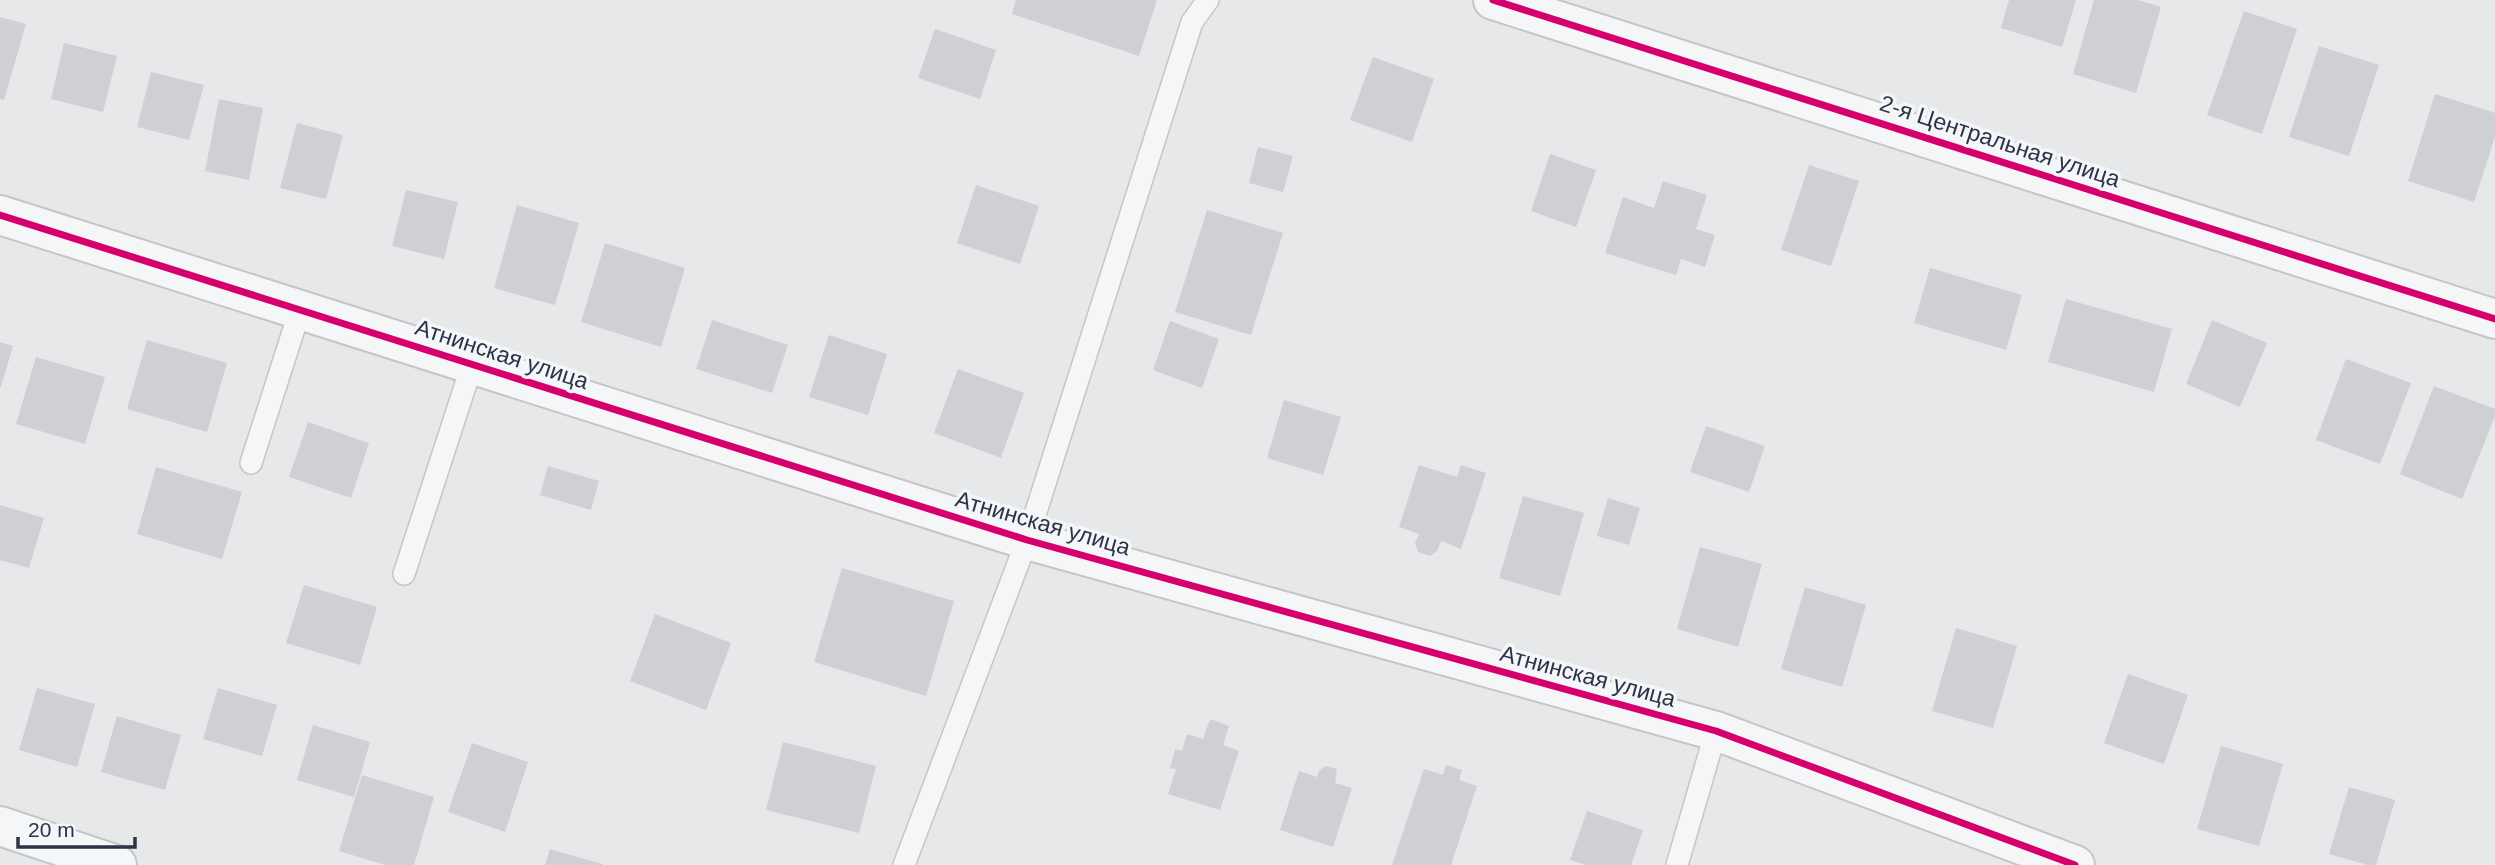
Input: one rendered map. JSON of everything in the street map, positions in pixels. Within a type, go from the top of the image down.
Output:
[{"type":"street","name":"2-я Центральная улица","points":[[1493,0],[2495,319]]},
{"type":"street","name":"Атнинская улица","points":[[0,215],[1027,540],[1716,731],[2075,865]]},
{"type":"street","points":[[0,826],[117,865]]},
{"type":"lane","points":[[904,865],[1027,540],[1192,22],[1208,0]]},
{"type":"lane","points":[[251,463],[300,310]]},
{"type":"lane","points":[[404,574],[472,365]]},
{"type":"lane","points":[[1676,865],[1716,731]]},
{"type":"building","points":[[1016,0],[1157,0],[1139,56],[1012,14]]},
{"type":"building","points":[[2009,0],[2076,0],[2062,47],[2001,28]]},
{"type":"building","points":[[2094,0],[2138,0],[2161,7],[2136,93],[2073,74]]},
{"type":"building","points":[[2244,11],[2297,29],[2262,134],[2207,115]]},
{"type":"building","points":[[0,17],[26,24],[4,100],[0,99]]},
{"type":"building","points":[[935,29],[996,50],[980,99],[918,78]]},
{"type":"building","points":[[64,43],[117,56],[103,112],[51,99]]},
{"type":"building","points":[[2319,46],[2379,65],[2349,156],[2289,137]]},
{"type":"building","points":[[1373,57],[1434,79],[1412,142],[1350,120]]},
{"type":"building","points":[[151,72],[204,85],[189,140],[137,127]]},
{"type":"building","points":[[2435,94],[2495,113],[2495,137],[2474,202],[2408,181]]},
{"type":"building","points":[[219,99],[263,108],[249,180],[205,171]]},
{"type":"building","points":[[297,123],[343,135],[326,199],[280,188]]},
{"type":"building","points":[[1258,147],[1293,156],[1283,192],[1249,183]]},
{"type":"building","points":[[1550,154],[1596,170],[1576,227],[1531,211]]},
{"type":"building","points":[[1809,165],[1859,181],[1831,266],[1781,250]]},
{"type":"building","points":[[1663,181],[1707,195],[1696,229],[1715,235],[1705,267],[1681,259],[1676,275],[1605,253],[1623,197],[1654,208]]},
{"type":"building","points":[[976,185],[1039,206],[1020,264],[957,243]]},
{"type":"building","points":[[406,190],[458,202],[444,259],[392,246]]},
{"type":"building","points":[[517,205],[579,223],[555,305],[494,288]]},
{"type":"building","points":[[1207,210],[1283,233],[1251,335],[1175,312]]},
{"type":"building","points":[[605,243],[685,268],[661,347],[581,322]]},
{"type":"building","points":[[1930,268],[2022,295],[2006,350],[1914,323]]},
{"type":"building","points":[[2066,299],[2172,329],[2154,392],[2048,362]]},
{"type":"building","points":[[712,320],[788,345],[772,393],[696,369]]},
{"type":"building","points":[[2212,320],[2267,343],[2240,407],[2186,384]]},
{"type":"building","points":[[1170,321],[1219,339],[1202,388],[1153,370]]},
{"type":"building","points":[[829,335],[887,354],[868,415],[809,397]]},
{"type":"building","points":[[147,340],[227,363],[207,432],[127,409]]},
{"type":"building","points":[[0,342],[13,346],[1,387],[0,387]]},
{"type":"building","points":[[36,357],[105,377],[85,444],[16,424]]},
{"type":"building","points":[[2346,359],[2411,383],[2380,464],[2316,440]]},
{"type":"building","points":[[958,369],[1024,393],[1001,458],[934,433]]},
{"type":"building","points":[[2434,386],[2495,409],[2495,416],[2462,499],[2400,474]]},
{"type":"building","points":[[1284,400],[1341,417],[1323,475],[1267,458]]},
{"type":"building","points":[[308,422],[369,443],[351,498],[289,477]]},
{"type":"building","points":[[1706,426],[1765,446],[1749,492],[1690,472]]},
{"type":"building","points":[[1419,465],[1457,477],[1461,465],[1486,473],[1461,549],[1441,541],[1437,551],[1430,556],[1418,552],[1415,543],[1419,534],[1399,527]]},
{"type":"building","points":[[548,466],[599,481],[591,510],[540,495]]},
{"type":"building","points":[[156,467],[242,492],[222,559],[137,534]]},
{"type":"building","points":[[1523,496],[1584,513],[1560,596],[1499,578]]},
{"type":"building","points":[[1608,498],[1640,508],[1629,545],[1597,536]]},
{"type":"building","points":[[0,505],[44,518],[29,568],[0,560]]},
{"type":"building","points":[[1700,547],[1762,564],[1738,647],[1677,629]]},
{"type":"building","points":[[842,568],[954,601],[926,696],[814,662]]},
{"type":"building","points":[[304,585],[377,607],[360,665],[286,643]]},
{"type":"building","points":[[1805,587],[1866,605],[1842,687],[1781,669]]},
{"type":"building","points":[[655,614],[731,643],[706,710],[630,681]]},
{"type":"building","points":[[1956,628],[2017,646],[1993,728],[1932,711]]},
{"type":"building","points":[[2128,674],[2188,695],[2164,764],[2104,743]]},
{"type":"building","points":[[37,688],[95,704],[77,767],[19,750]]},
{"type":"building","points":[[218,688],[277,705],[262,756],[203,739]]},
{"type":"building","points":[[117,716],[181,735],[165,790],[101,772]]},
{"type":"building","points":[[1210,719],[1229,726],[1223,745],[1239,751],[1220,810],[1168,794],[1176,769],[1170,768],[1175,749],[1182,751],[1187,734],[1203,739]]},
{"type":"building","points":[[313,725],[370,742],[354,797],[297,780]]},
{"type":"building","points":[[783,742],[876,766],[859,833],[766,810]]},
{"type":"building","points":[[472,743],[528,762],[505,832],[448,812]]},
{"type":"building","points":[[2221,746],[2283,764],[2259,846],[2197,829]]},
{"type":"building","points":[[1446,765],[1462,770],[1459,780],[1477,786],[1451,865],[1392,865],[1424,769],[1443,775]]},
{"type":"building","points":[[1325,766],[1337,769],[1335,783],[1352,788],[1333,847],[1280,830],[1299,771],[1317,777]]},
{"type":"building","points":[[362,775],[434,797],[414,865],[385,865],[339,851]]},
{"type":"building","points":[[2349,787],[2395,800],[2376,865],[2329,854]]},
{"type":"building","points":[[1587,811],[1643,830],[1631,865],[1586,865],[1570,860]]},
{"type":"building","points":[[550,849],[602,864],[602,865],[545,865]]},
{"type":"cycle path","points":[[1493,0],[2495,319]]},
{"type":"cycle path","points":[[0,215],[1027,540],[1716,731],[2075,865]]}]
